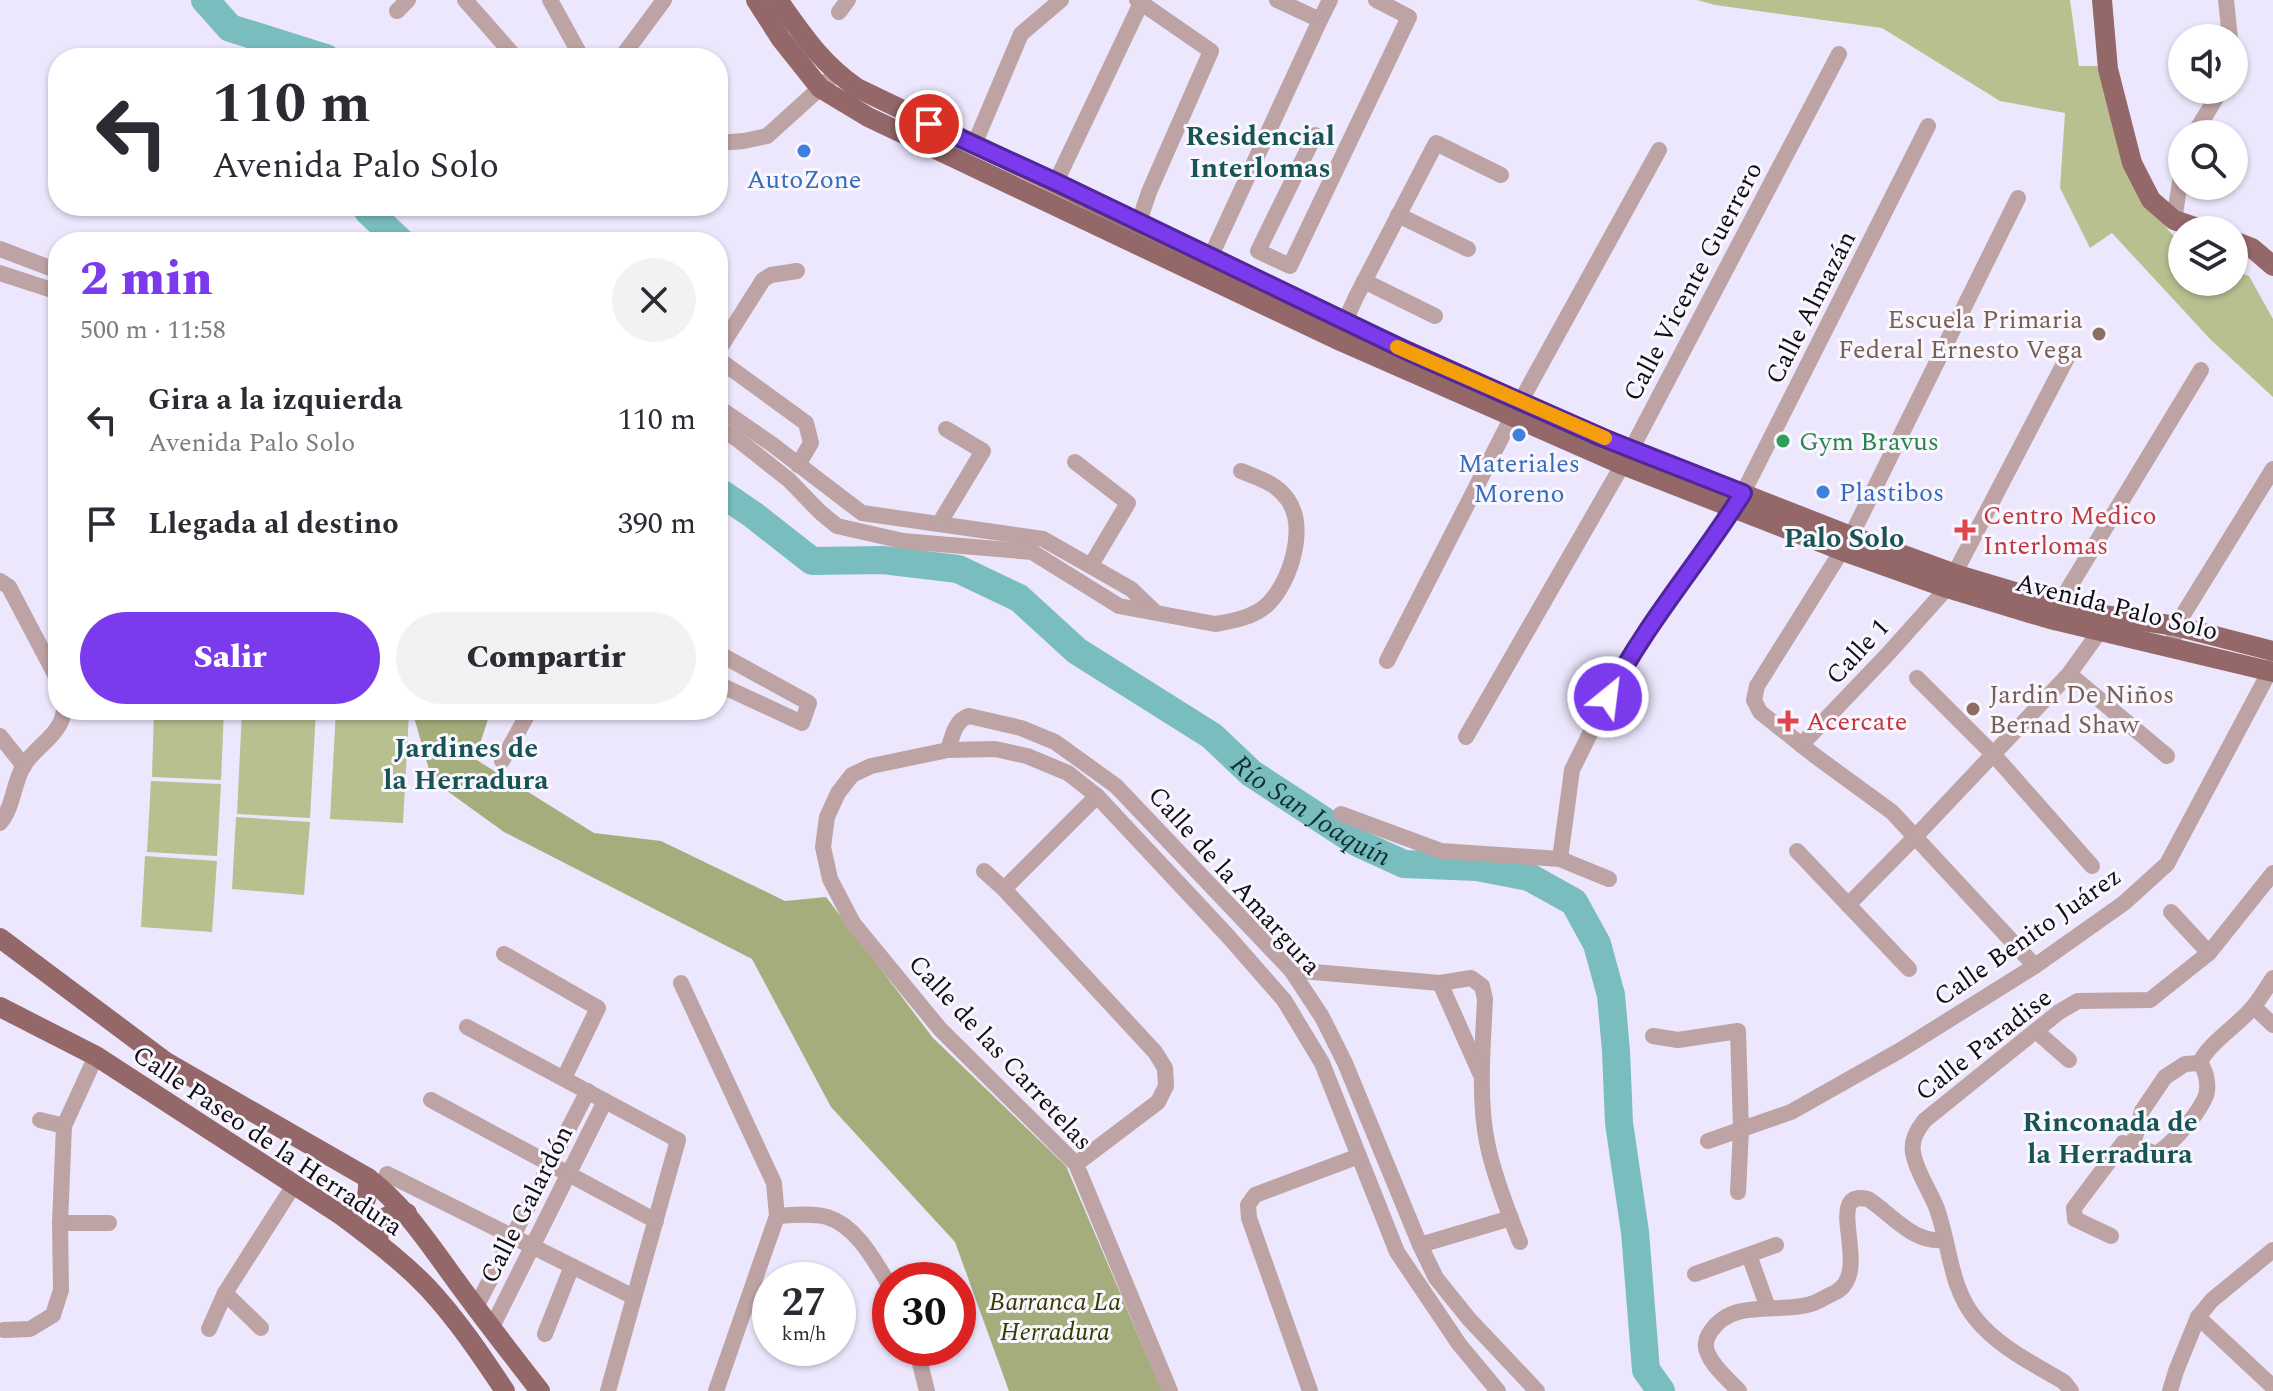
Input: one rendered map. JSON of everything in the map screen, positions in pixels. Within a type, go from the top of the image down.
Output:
[{"type":"main road","name":"Avenida Palo Solo","points":[[756,0],[781,39],[820,88],[868,117],[1516,410],[1847,544],[1951,581],[2054,612],[2105,623],[2172,647],[2272,665]]},
{"type":"main road","name":"Avenida Palo Solo","points":[[778,0],[808,43],[836,73],[884,103],[1056,182],[1267,285],[1340,331]]},
{"type":"main road","points":[[2102,0],[2108,69],[2132,163],[2151,200],[2169,216]]},
{"type":"main road","points":[[2248,246],[2273,266]]},
{"type":"main road","name":"Avenida Palo Solo","points":[[2105,623],[2176,626],[2272,665]]},
{"type":"main road","name":"Calle Paseo de la Herradura","points":[[0,938],[10,955],[166,1062],[377,1176],[540,1391]]},
{"type":"main road","name":"Calle Paseo de la Herradura","points":[[0,1007],[96,1056],[341,1215],[425,1285],[477,1348],[505,1391]]},
{"type":"main road","points":[[341,1215],[360,1209],[377,1176]]},
{"type":"main road","points":[[379,1244],[377,1232],[380,1223],[387,1216],[407,1213]]},
{"type":"street","points":[[465,0],[507,48]]},
{"type":"street","points":[[550,0],[576,48]]},
{"type":"street","points":[[628,48],[664,0]]},
{"type":"street","points":[[974,145],[1021,34],[1061,0]]},
{"type":"street","points":[[1277,0],[1320,20]]},
{"type":"street","points":[[1210,258],[1330,0]]},
{"type":"street","points":[[1315,135],[1258,251],[1290,266],[1409,17],[1376,0]]},
{"type":"street","points":[[2226,0],[2229,24]]},
{"type":"street","points":[[1056,182],[1139,2],[1211,51],[1149,192],[1139,222]]},
{"type":"street","name":"Calle Vicente Guerrero","points":[[1466,737],[1627,457],[1839,54]]},
{"type":"street","points":[[728,142],[767,136],[836,73]]},
{"type":"street","name":"Calle Almazán","points":[[1560,859],[1572,770],[1620,673],[1738,501],[1928,126]]},
{"type":"street","points":[[1340,331],[1436,143],[1501,175]]},
{"type":"street","points":[[1387,661],[1516,410],[1659,150]]},
{"type":"street","points":[[2018,198],[1847,544],[1757,686],[1754,700],[1760,712],[1892,812],[2035,966]]},
{"type":"street","points":[[1398,215],[1468,249]]},
{"type":"street","points":[[0,249],[48,267]]},
{"type":"street","points":[[1267,285],[1277,260]]},
{"type":"street","points":[[728,335],[763,280],[771,275],[797,271]]},
{"type":"street","points":[[0,273],[48,289]]},
{"type":"street","points":[[1364,281],[1435,316]]},
{"type":"street","name":"Calle 1","points":[[1801,745],[1951,581],[2068,356]]},
{"type":"street","points":[[728,366],[806,423],[811,443],[798,465]]},
{"type":"street","points":[[2054,612],[2201,370]]},
{"type":"street","points":[[728,414],[862,513],[1043,539],[1131,589],[1154,611]]},
{"type":"street","points":[[939,524],[983,451],[946,429]]},
{"type":"street","points":[[728,433],[789,480],[837,526],[903,541],[1032,552],[1119,606],[1215,624],[1250,615],[1267,605],[1281,585],[1296,545],[1298,524],[1289,501],[1276,486],[1241,471]]},
{"type":"street","points":[[1075,462],[1128,503],[1091,565]]},
{"type":"street","points":[[2172,647],[2176,626],[2273,469]]},
{"type":"street","points":[[820,512],[829,512],[835,506],[836,495]]},
{"type":"street","points":[[0,581],[9,587],[48,661]]},
{"type":"street","points":[[1848,905],[2069,674],[2105,623]]},
{"type":"street","points":[[728,658],[809,703],[802,723],[728,689]]},
{"type":"street","name":"Calle Benito Juárez","points":[[1708,1141],[1805,1105],[1899,1051],[2035,966],[2124,903],[2167,864],[2272,665]]},
{"type":"street","points":[[2069,674],[2167,756]]},
{"type":"street","points":[[1917,678],[1993,754],[2092,866]]},
{"type":"street","name":"Calle de la Amargura","points":[[948,750],[955,728],[962,718],[969,716],[1021,728],[1055,742],[1116,786],[1291,970],[1322,1017],[1345,1063],[1436,1278],[1469,1319],[1537,1391]]},
{"type":"street","points":[[0,823],[7,815],[24,766],[63,720]]},
{"type":"street","points":[[502,761],[525,720]]},
{"type":"street","points":[[0,736],[24,766]]},
{"type":"street","name":"Calle de la Amargura","points":[[871,766],[948,750],[995,749],[1027,756],[1068,773],[1097,796],[1284,1000],[1322,1063],[1397,1252],[1459,1344],[1498,1391]]},
{"type":"street","name":"Calle de las Carretelas","points":[[871,766],[852,775],[838,793],[827,817],[823,847],[830,879],[853,923],[940,1029],[1076,1164],[1170,1391]]},
{"type":"street","points":[[1004,889],[1097,796]]},
{"type":"street","points":[[1341,814],[1441,851],[1560,859],[1609,879]]},
{"type":"street","points":[[1797,851],[1909,969]]},
{"type":"street","points":[[984,871],[1155,1052],[1165,1068],[1166,1086],[1158,1102],[1076,1164]]},
{"type":"street","name":"Calle Paradise","points":[[2068,1387],[2000,1342],[1976,1320],[1960,1296],[1936,1207],[1913,1151],[1915,1133],[1925,1120],[2059,1012],[2078,1001],[2150,1000],[2209,953],[2273,873]]},
{"type":"street","points":[[2171,912],[2209,953]]},
{"type":"street","points":[[504,954],[598,1008],[564,1078]]},
{"type":"street","points":[[1291,970],[1440,983],[1471,978],[1482,986],[1485,999],[1482,1076],[1487,1141],[1520,1242]]},
{"type":"street","points":[[2200,1063],[2203,1053],[2254,1007],[2273,978]]},
{"type":"street","points":[[681,983],[774,1183],[777,1216],[716,1391]]},
{"type":"street","points":[[1440,983],[1482,1076]]},
{"type":"street","points":[[2254,1007],[2273,1025]]},
{"type":"street","points":[[467,1027],[678,1140],[608,1391]]},
{"type":"street","points":[[1653,1036],[1678,1040],[1738,1031],[1741,1130],[1738,1192]]},
{"type":"street","points":[[2036,1031],[2069,1060]]},
{"type":"street","points":[[4,1330],[30,1329],[53,1315],[61,1290],[64,1126],[96,1056]]},
{"type":"street","points":[[2111,1236],[2075,1219],[2074,1208],[2123,1143],[2156,1154],[2170,1146],[2206,1098],[2206,1071],[2200,1063]]},
{"type":"street","points":[[2133,1145],[2142,1111],[2165,1077],[2185,1064],[2200,1063]]},
{"type":"street","name":"Calle Galardón","points":[[476,1307],[588,1091]]},
{"type":"street","points":[[431,1100],[656,1221]]},
{"type":"street","name":"Calle Galardón","points":[[491,1329],[605,1101]]},
{"type":"street","points":[[40,1120],[64,1126]]},
{"type":"street","points":[[1310,1391],[1249,1218],[1248,1205],[1255,1195],[1359,1156]]},
{"type":"street","points":[[377,1176],[513,1237],[634,1297]]},
{"type":"street","points":[[209,1329],[225,1293],[294,1185]]},
{"type":"street","points":[[1739,1391],[1707,1352],[1705,1342],[1710,1332],[1721,1319],[1738,1311],[1813,1303],[1841,1289],[1849,1278],[1852,1265],[1846,1219],[1847,1205],[1852,1200],[1868,1199],[1920,1238],[1933,1242],[1945,1240]]},
{"type":"street","points":[[777,1216],[808,1214],[829,1218],[848,1228],[875,1262]]},
{"type":"street","points":[[1420,1245],[1511,1218]]},
{"type":"street","points":[[60,1223],[109,1223]]},
{"type":"street","points":[[1695,1274],[1776,1245]]},
{"type":"street","points":[[2170,1391],[2198,1317],[2212,1300],[2273,1250]]},
{"type":"street","points":[[1749,1255],[1768,1308]]},
{"type":"street","points":[[545,1334],[572,1266]]},
{"type":"street","points":[[225,1293],[261,1328]]},
{"type":"street","points":[[2198,1317],[2273,1387]]},
{"type":"street","points":[[921,1366],[927,1391]]},
{"type":"street","points":[[1304,1374],[1320,1391]]},
{"type":"green space","points":[[1697,0],[2070,0],[2079,66],[2103,66],[2146,200],[2168,230],[2168,294],[2112,233],[2090,248],[2060,188],[2065,113],[2000,101],[1882,28]]},
{"type":"green space","points":[[2249,276],[2273,319],[2273,397],[2211,340],[2170,296],[2248,296]]},
{"type":"green space","points":[[154,720],[224,720],[221,780],[152,777]]},
{"type":"green space","points":[[242,720],[315,720],[310,818],[237,814]]},
{"type":"green space","points":[[335,720],[409,720],[403,823],[330,819]]},
{"type":"green space","name":"Barranca La Herradura","points":[[415,720],[488,720],[475,759],[594,833],[661,841],[785,901],[826,897],[933,1038],[1066,1166],[1162,1391],[1009,1391],[976,1300],[976,1262],[962,1262],[955,1242],[831,1107],[752,959],[504,832],[432,780]]},
{"type":"green space","points":[[151,781],[221,784],[217,856],[147,852]]},
{"type":"green space","points":[[236,817],[310,822],[304,895],[232,889]]},
{"type":"green space","points":[[145,856],[217,861],[212,932],[141,927]]},
{"type":"waterway","name":"Río San Joaquín","points":[[205,0],[230,28],[294,48]]},
{"type":"waterway","name":"Río San Joaquín","points":[[373,216],[390,232]]},
{"type":"waterway","name":"Río San Joaquín","points":[[728,498],[812,561],[883,560],[958,569],[1019,598],[1077,651],[1212,736],[1251,773],[1358,843],[1404,864],[1477,867],[1529,877],[1574,902],[1597,944],[1611,995],[1619,1123],[1635,1232],[1646,1370],[1661,1391]]},
{"type":"slow traffic","points":[[1397,347],[1605,438]]},
{"type":"place","name":"AutoZone","points":[[804,151]]},
{"type":"place","name":"Escuela Primaria Federal Ernesto Vega","points":[[2099,334]]},
{"type":"place","name":"Materiales Moreno","points":[[1519,435]]},
{"type":"place","name":"Gym Bravus","points":[[1783,441]]},
{"type":"place","name":"Plastibos","points":[[1823,492]]},
{"type":"place","name":"Centro Medico Interlomas","points":[[1965,530]]},
{"type":"place","name":"Jardin De Niños Bernad Shaw","points":[[1973,709]]},
{"type":"place","name":"Acercate","points":[[1788,721]]},
{"type":"district","name":"Residencial Interlomas","points":[[1260,151]]},
{"type":"district","name":"Palo Solo","points":[[1844,537]]},
{"type":"district","name":"Jardines de la Herradura","points":[[466,763]]},
{"type":"district","name":"Rinconada de la Herradura","points":[[2110,1137]]},
{"type":"route","points":[[929,124],[1407,351],[1631,450],[1743,493],[1620,673],[1608,697]]}]
